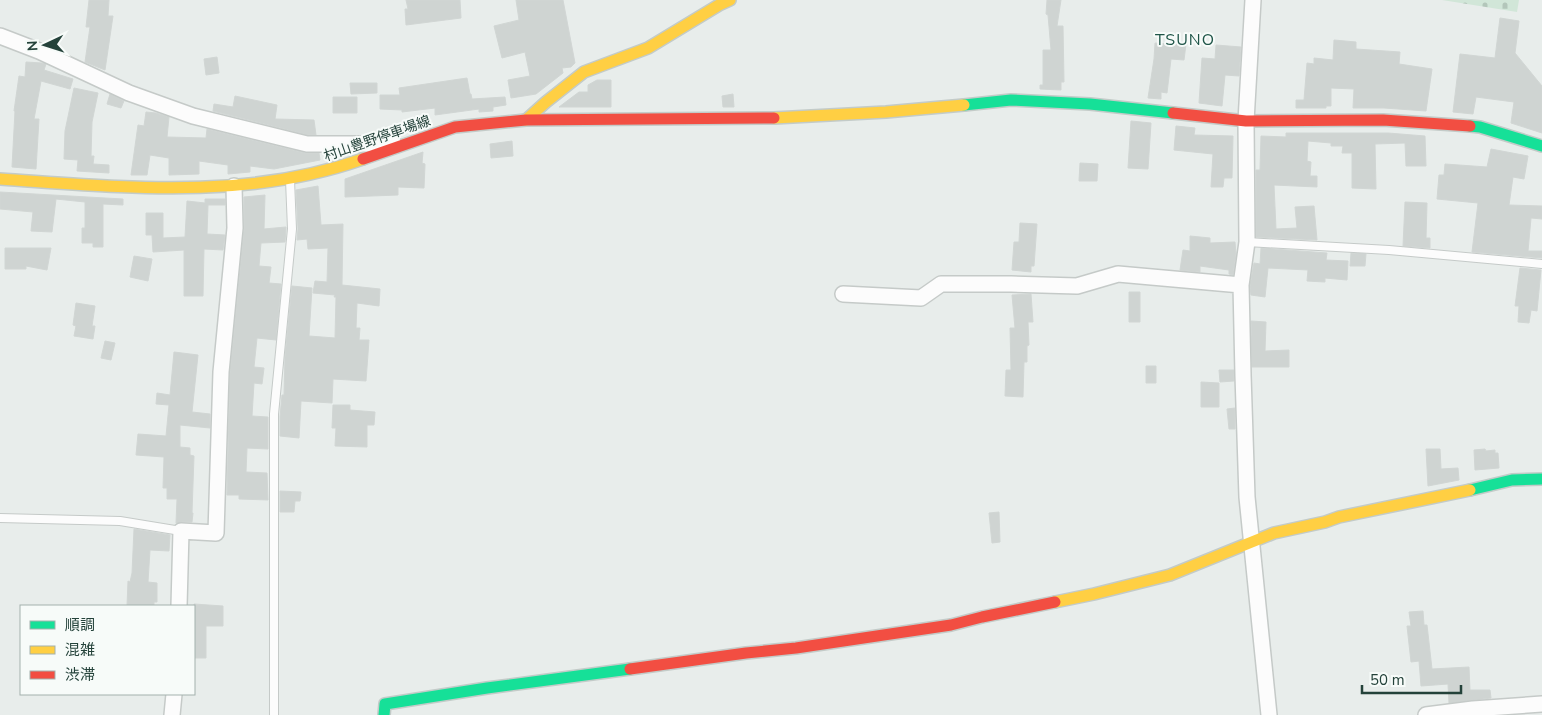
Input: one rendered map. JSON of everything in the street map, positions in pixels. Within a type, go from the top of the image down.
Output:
[{"type":"street","points":[[526,120],[584,72],[648,48],[730,0]]},
{"type":"street","points":[[1254,0],[1246,121],[1247,242],[1241,285],[1247,497],[1269,715]]},
{"type":"street","points":[[0,36],[39,51],[128,93],[193,116],[307,144],[405,144]]},
{"type":"street","name":"村山豊野停車場線","points":[[0,179],[146,188],[234,186],[332,170],[455,127],[526,120],[762,119],[886,112],[1011,100],[1090,104],[1246,121],[1383,120],[1480,127],[1542,146]]},
{"type":"street","points":[[179,605],[181,531],[216,533],[221,372],[235,228],[234,186]]},
{"type":"street","points":[[843,294],[921,298],[941,284],[1077,286],[1118,274],[1241,285]]},
{"type":"street","points":[[384,715],[385,704],[487,688],[796,648],[950,625],[1094,594],[1170,575],[1274,533],[1512,480],[1542,479]]},
{"type":"street","points":[[172,715],[174,695]]},
{"type":"street","points":[[1426,715],[1473,709],[1542,704]]},
{"type":"lane","points":[[274,715],[274,414],[292,229],[290,178]]},
{"type":"lane","points":[[1247,242],[1389,250],[1542,264]]},
{"type":"lane","points":[[0,518],[120,521],[181,531]]},
{"type":"green space","points":[[1442,0],[1519,0],[1517,12]]},
{"type":"building","points":[[89,0],[109,0],[108,16],[113,16],[105,70],[85,62],[90,27],[86,27]]},
{"type":"building","points":[[406,0],[460,0],[461,18],[406,25],[405,9],[408,9]]},
{"type":"building","points":[[516,0],[563,0],[575,63],[571,67],[562,68],[563,73],[536,94],[511,98],[508,80],[530,76],[525,52],[502,58],[494,26],[519,20]]},
{"type":"building","points":[[1047,0],[1061,0],[1057,26],[1063,26],[1064,82],[1061,82],[1061,90],[1040,89],[1040,85],[1043,85],[1043,50],[1051,50],[1048,15],[1046,14]]},
{"type":"building","points":[[1500,18],[1519,21],[1515,53],[1542,86],[1542,133],[1511,123],[1514,102],[1476,97],[1473,114],[1453,112],[1460,54],[1495,58]]},
{"type":"building","points":[[1334,40],[1356,42],[1356,49],[1400,52],[1399,64],[1432,69],[1426,111],[1353,108],[1354,89],[1331,88],[1331,106],[1326,106],[1326,108],[1296,108],[1296,100],[1304,100],[1307,63],[1314,64],[1314,58],[1333,60]]},
{"type":"building","points":[[1169,42],[1186,44],[1184,60],[1171,59],[1167,93],[1161,92],[1161,99],[1148,98],[1155,43],[1168,44]]},
{"type":"building","points":[[1216,45],[1241,47],[1239,76],[1225,75],[1222,106],[1199,103],[1202,58],[1215,59]]},
{"type":"building","points":[[217,57],[219,73],[206,75],[204,59]]},
{"type":"building","points":[[26,62],[46,64],[44,70],[73,79],[70,89],[41,81],[34,119],[39,119],[36,169],[12,167],[14,111],[19,76],[25,77]]},
{"type":"building","points":[[467,78],[472,99],[505,97],[506,105],[493,107],[493,111],[479,112],[479,109],[435,115],[435,108],[402,112],[402,110],[380,109],[380,95],[400,95],[399,88]]},
{"type":"building","points":[[597,80],[611,80],[611,107],[559,107],[579,92],[588,92],[588,85]]},
{"type":"building","points":[[350,83],[377,83],[377,93],[351,94]]},
{"type":"building","points":[[74,88],[98,93],[92,122],[91,156],[94,156],[93,164],[109,165],[109,173],[77,171],[78,160],[64,159],[65,131]]},
{"type":"building","points":[[110,94],[124,101],[121,108],[107,104]]},
{"type":"building","points":[[733,94],[734,107],[723,107],[722,96]]},
{"type":"building","points":[[235,96],[277,105],[275,119],[314,120],[316,135],[308,135],[213,111],[214,104],[233,107]]},
{"type":"building","points":[[333,97],[357,97],[357,113],[333,113]]},
{"type":"building","points":[[146,112],[169,117],[167,137],[206,138],[207,129],[305,153],[319,153],[320,160],[274,169],[250,166],[250,172],[228,174],[228,165],[199,161],[199,174],[169,175],[169,158],[150,155],[147,175],[131,175],[138,125],[144,126]]},
{"type":"building","points":[[1131,121],[1151,123],[1148,169],[1128,168]]},
{"type":"building","points":[[1176,126],[1195,128],[1194,135],[1233,136],[1232,178],[1224,178],[1223,187],[1211,187],[1213,154],[1174,150]]},
{"type":"building","points":[[1286,133],[1388,133],[1425,136],[1426,166],[1406,166],[1405,143],[1375,144],[1376,189],[1352,188],[1352,153],[1342,153],[1343,146],[1331,146],[1331,143],[1308,141],[1307,161],[1311,162],[1310,176],[1317,176],[1317,187],[1274,185],[1276,229],[1297,228],[1295,207],[1314,206],[1317,240],[1256,237],[1256,170],[1260,170],[1261,136],[1286,137]]},
{"type":"building","points":[[512,141],[513,156],[491,158],[490,144]]},
{"type":"building","points":[[1491,149],[1528,156],[1524,179],[1513,177],[1509,205],[1542,206],[1542,219],[1531,218],[1528,251],[1542,251],[1542,258],[1472,252],[1478,203],[1437,199],[1439,175],[1444,175],[1445,164],[1487,167]]},
{"type":"building","points":[[423,152],[422,163],[425,164],[424,188],[398,187],[398,195],[345,197],[345,179]]},
{"type":"building","points":[[1080,163],[1098,164],[1097,181],[1079,181]]},
{"type":"building","points":[[318,186],[321,225],[343,224],[342,285],[380,289],[379,306],[357,303],[356,328],[360,328],[359,340],[369,340],[366,381],[333,379],[332,403],[301,401],[299,438],[280,436],[280,417],[282,395],[284,395],[285,357],[292,286],[312,288],[309,336],[335,338],[336,297],[334,297],[335,295],[313,293],[315,281],[327,282],[328,248],[308,249],[307,239],[297,240],[296,190]]},
{"type":"building","points":[[0,192],[123,199],[123,205],[103,204],[103,247],[93,247],[93,243],[82,243],[82,228],[85,228],[85,202],[56,199],[52,232],[31,231],[33,212],[0,209]]},
{"type":"building","points":[[265,195],[264,229],[286,227],[286,229],[285,242],[261,243],[259,266],[271,267],[269,283],[281,284],[276,340],[257,338],[254,367],[264,368],[262,384],[254,383],[252,416],[268,417],[268,449],[247,448],[246,472],[267,473],[268,500],[239,499],[239,495],[227,495],[230,373],[244,229],[244,197]]},
{"type":"building","points":[[205,199],[225,199],[225,205],[208,205],[207,234],[225,235],[223,250],[204,249],[203,296],[184,296],[184,250],[153,252],[152,235],[146,235],[146,213],[163,213],[163,238],[185,237],[187,201],[205,203]]},
{"type":"building","points":[[1405,202],[1427,203],[1426,238],[1430,238],[1430,248],[1403,246]]},
{"type":"building","points":[[1020,223],[1037,224],[1034,266],[1031,266],[1031,272],[1012,270],[1014,242],[1019,242]]},
{"type":"building","points":[[1190,236],[1210,238],[1210,243],[1235,242],[1236,254],[1233,275],[1229,274],[1229,270],[1200,266],[1200,272],[1180,270],[1183,250],[1190,251]]},
{"type":"building","points":[[5,248],[51,248],[47,270],[26,266],[26,269],[5,269]]},
{"type":"building","points":[[1261,248],[1327,253],[1326,260],[1348,261],[1347,280],[1325,278],[1325,282],[1307,281],[1308,270],[1268,268],[1265,297],[1251,295],[1250,286],[1254,263],[1260,264]]},
{"type":"building","points":[[1351,253],[1366,254],[1365,266],[1350,266]]},
{"type":"building","points":[[134,256],[152,259],[148,281],[130,277]]},
{"type":"building","points":[[1520,268],[1541,270],[1537,311],[1531,310],[1529,323],[1518,322],[1519,306],[1515,306]]},
{"type":"building","points":[[1129,292],[1140,292],[1140,322],[1129,322]]},
{"type":"building","points":[[1031,294],[1033,322],[1028,322],[1029,345],[1027,346],[1027,362],[1024,362],[1023,397],[1005,396],[1006,370],[1011,370],[1010,328],[1015,328],[1012,295]]},
{"type":"building","points":[[76,303],[95,306],[92,326],[95,326],[93,339],[74,336],[76,326],[73,325]]},
{"type":"building","points":[[1251,321],[1266,322],[1265,351],[1289,350],[1289,367],[1252,367]]},
{"type":"building","points":[[105,341],[115,343],[111,360],[101,358]]},
{"type":"building","points":[[174,352],[198,355],[192,412],[210,414],[210,428],[180,425],[180,447],[190,448],[190,455],[194,456],[193,513],[192,522],[176,523],[177,499],[167,499],[167,488],[163,488],[164,457],[136,455],[138,434],[166,436],[169,405],[156,404],[157,393],[170,395]]},
{"type":"building","points":[[1146,366],[1156,366],[1156,383],[1146,383]]},
{"type":"building","points":[[1219,370],[1234,370],[1234,381],[1220,382]]},
{"type":"building","points":[[1201,382],[1219,383],[1219,407],[1201,407]]},
{"type":"building","points":[[333,405],[350,405],[350,410],[375,412],[374,425],[367,425],[367,447],[335,446],[336,428],[332,428]]},
{"type":"building","points":[[1235,408],[1235,429],[1229,429],[1227,409]]},
{"type":"building","points":[[1426,449],[1440,449],[1441,469],[1458,468],[1459,480],[1428,486]]},
{"type":"building","points":[[1485,449],[1486,451],[1495,450],[1495,453],[1498,453],[1499,468],[1475,470],[1474,450]]},
{"type":"building","points":[[280,491],[301,492],[300,501],[295,501],[294,512],[280,512]]},
{"type":"building","points":[[999,512],[1000,542],[992,543],[989,513]]},
{"type":"building","points":[[134,529],[170,535],[169,551],[150,550],[148,582],[157,583],[157,602],[154,602],[154,605],[127,605],[128,581],[130,582]]},
{"type":"building","points":[[194,605],[223,606],[223,626],[206,626],[206,658],[195,658]]},
{"type":"building","points":[[1423,611],[1424,625],[1427,625],[1432,669],[1469,667],[1470,690],[1490,690],[1491,698],[1449,703],[1448,684],[1421,686],[1419,661],[1411,662],[1407,626],[1411,626],[1409,612]]},
{"type":"traffic: fast","points":[[964,105],[1011,100],[1090,104],[1173,113]]},
{"type":"traffic: fast","points":[[1470,126],[1480,127],[1542,146]]},
{"type":"traffic: fast","points":[[1470,490],[1512,480],[1542,479]]},
{"type":"traffic: fast","points":[[384,715],[385,704],[630,669]]},
{"type":"traffic: slow","points":[[526,120],[584,72],[648,48],[730,0]]},
{"type":"traffic: slow","points":[[774,118],[886,112],[964,105]]},
{"type":"traffic: slow","points":[[0,179],[137,187],[183,188],[228,186],[273,181],[318,172],[363,159]]},
{"type":"traffic: slow","points":[[1055,602],[1170,575],[1274,533],[1325,522],[1339,517],[1470,490]]},
{"type":"traffic: jam","points":[[1173,113],[1246,121],[1383,120],[1470,126]]},
{"type":"traffic: jam","points":[[363,159],[455,127],[526,120],[774,118]]},
{"type":"traffic: jam","points":[[630,669],[796,648],[951,625],[1055,602]]},
{"type":"district","name":"TSUNO","points":[[1185,39]]}]
